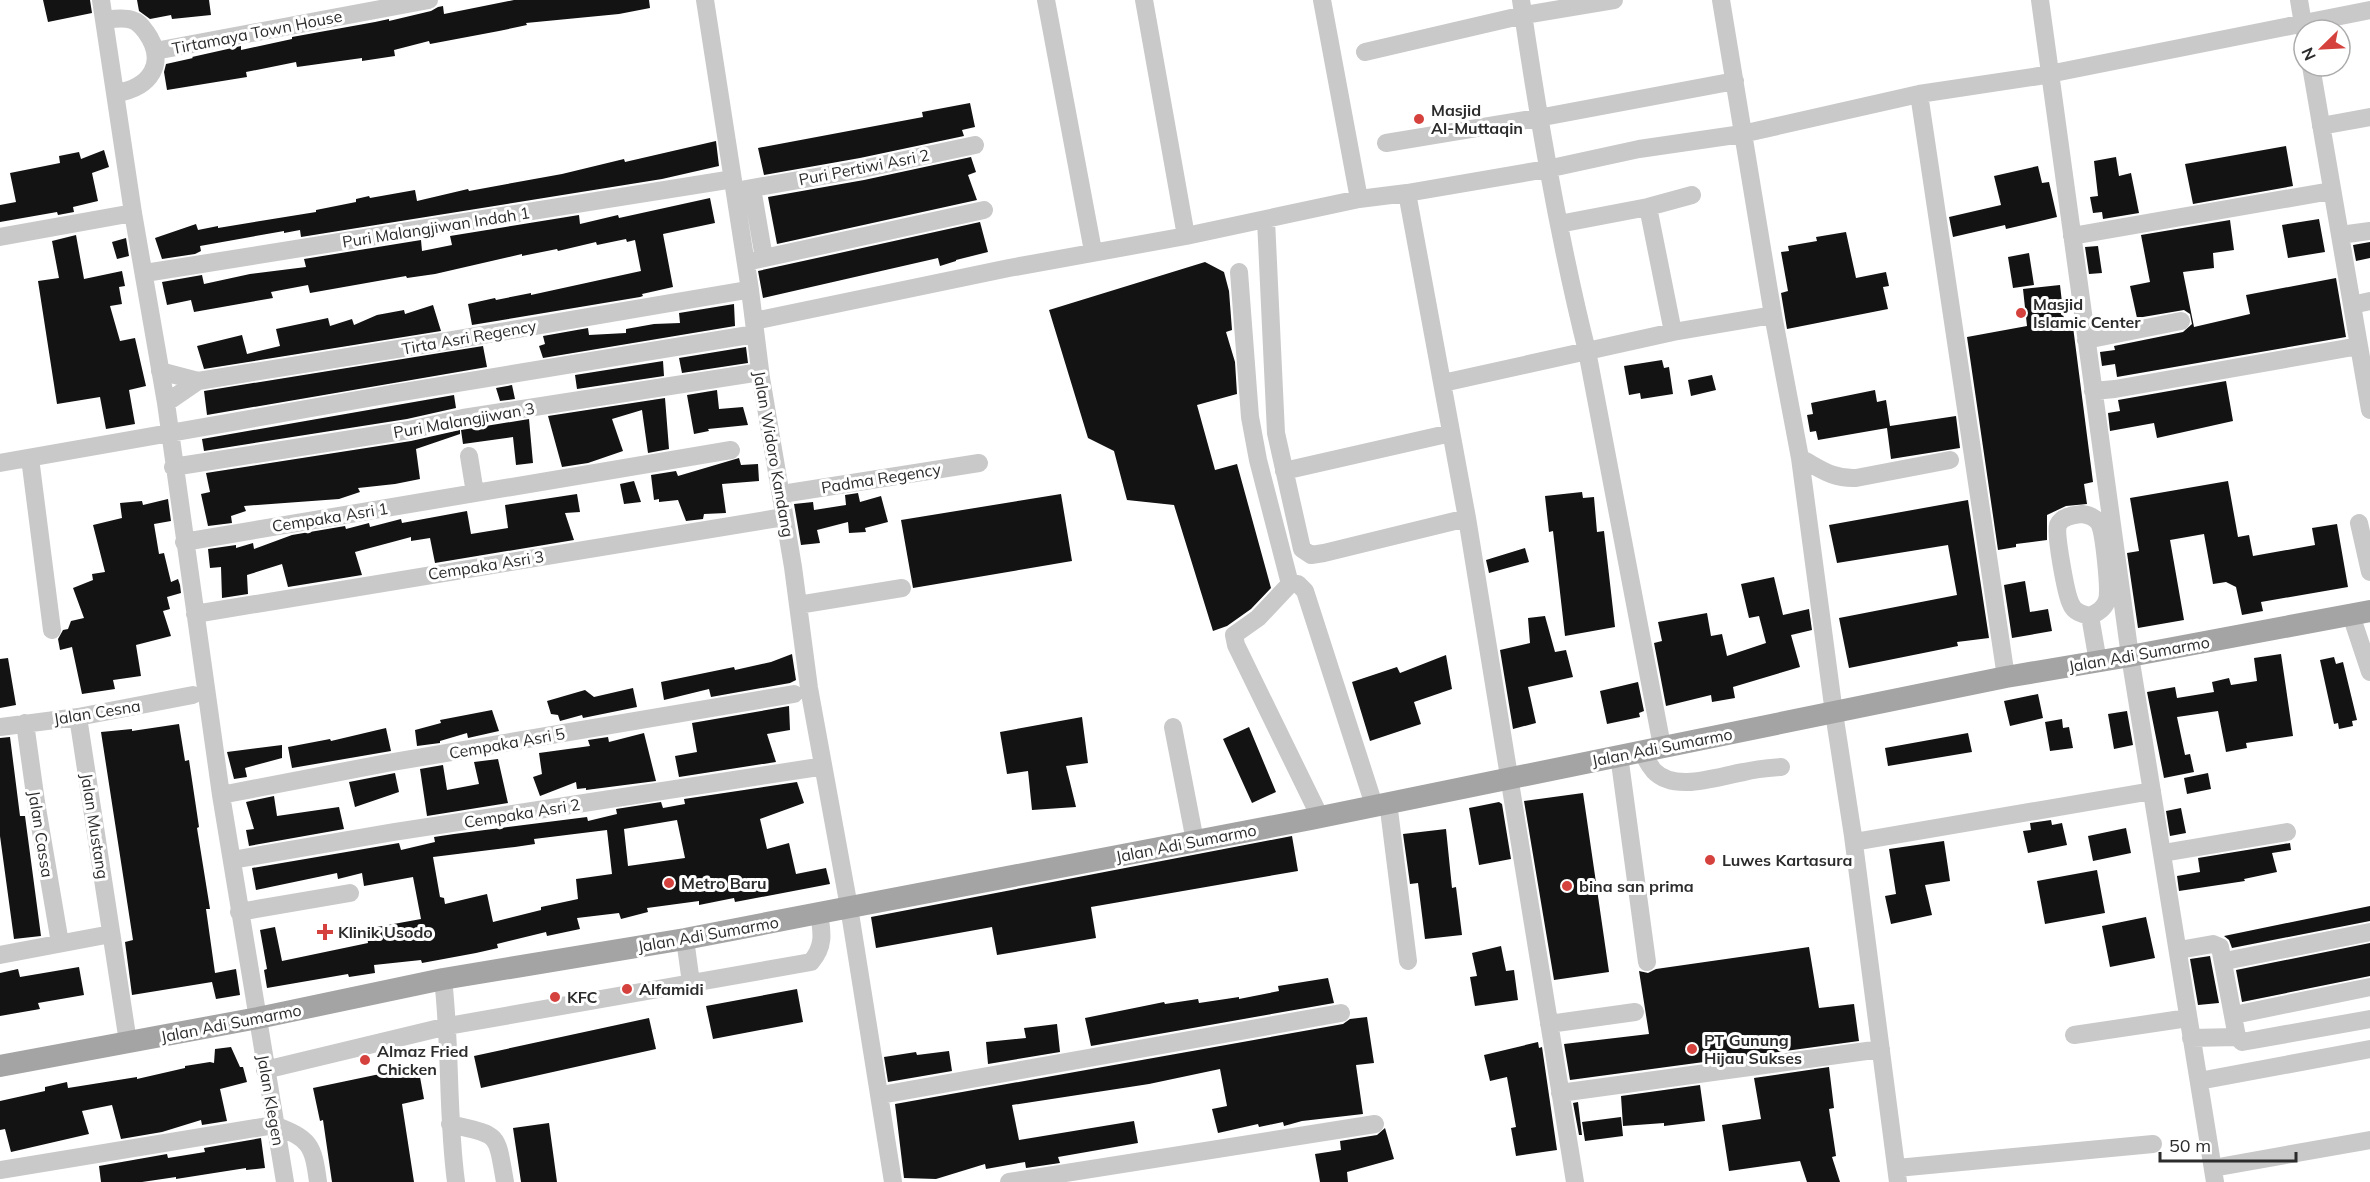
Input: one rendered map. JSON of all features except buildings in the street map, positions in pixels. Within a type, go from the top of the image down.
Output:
[{"type":"main road","name":"Jalan Adi Sumarmo","points":[[0,1066],[258,1018],[443,979],[685,939],[1308,819],[2006,677],[2361,613]]},
{"type":"street","name":"Jalan Klegen","points":[[101,0],[133,213],[166,403],[168,433],[220,795],[285,1182]]},
{"type":"street","name":"Tirtamaya Town House","points":[[155,51],[429,0]]},
{"type":"street","name":"Jalan Widoro Kandang","points":[[705,0],[738,186],[755,260],[754,327],[761,378],[782,494],[821,759],[849,907],[893,1182]]},
{"type":"street","points":[[1046,0],[1093,251]]},
{"type":"street","points":[[1144,0],[1186,236]]},
{"type":"street","points":[[1322,0],[1359,199]]},
{"type":"street","points":[[1365,52],[1522,8],[1614,0]]},
{"type":"street","points":[[1721,0],[1773,315],[1800,458],[1898,1175],[2153,1144]]},
{"type":"street","points":[[2040,0],[2130,656],[2214,1175],[2370,1140]]},
{"type":"street","points":[[2299,0],[2302,18]]},
{"type":"street","points":[[1522,8],[1547,169],[1587,351],[1654,772],[1664,778],[1694,783],[1742,772],[1781,767]]},
{"type":"street","points":[[2339,18],[2370,10]]},
{"type":"street","name":"Tirtamaya Town House","points":[[104,20],[131,20],[141,24],[155,51],[154,68],[142,86],[116,93]]},
{"type":"street","points":[[0,463],[754,327],[1009,268],[1186,236],[1359,199],[1547,169],[1639,149],[1742,134],[1919,94],[2292,29]]},
{"type":"street","points":[[2313,78],[2370,410]]},
{"type":"street","points":[[1386,143],[1538,118],[1735,81]]},
{"type":"street","points":[[1919,94],[2006,677]]},
{"type":"street","points":[[2321,126],[2370,117]]},
{"type":"street","name":"Puri Pertiwi Asri 2","points":[[738,186],[862,169],[975,145]]},
{"type":"street","name":"Puri Malangjiwan Indah 1","points":[[145,273],[738,186]]},
{"type":"street","points":[[2072,236],[2331,191]]},
{"type":"street","points":[[1407,193],[1467,518],[1575,1182]]},
{"type":"street","points":[[1559,224],[1648,207],[1692,195]]},
{"type":"street","points":[[1648,207],[1673,332]]},
{"type":"street","points":[[755,260],[984,210]]},
{"type":"street","points":[[0,237],[133,213]]},
{"type":"street","points":[[1266,220],[1276,433],[1302,549],[1311,555],[1467,518]]},
{"type":"street","points":[[2340,235],[2370,231]]},
{"type":"street","points":[[1239,272],[1250,417],[1258,460],[1290,584]]},
{"type":"street","name":"Tirta Asri Regency","points":[[160,371],[198,381],[447,342],[741,291]]},
{"type":"street","points":[[2352,305],[2370,301]]},
{"type":"street","points":[[1443,383],[1673,332],[1773,315]]},
{"type":"street","points":[[2086,340],[2181,321]]},
{"type":"street","points":[[2093,391],[2359,346]]},
{"type":"street","name":"Puri Malangjiwan 3","points":[[173,467],[409,430],[463,418],[754,373]]},
{"type":"street","name":"Tirta Asri Regency","points":[[166,403],[198,381]]},
{"type":"street","points":[[1284,471],[1451,433]]},
{"type":"street","name":"Cempaka Asri 1","points":[[184,542],[731,450]]},
{"type":"street","points":[[469,456],[475,493]]},
{"type":"street","points":[[30,458],[52,630]]},
{"type":"street","points":[[1800,458],[1833,477],[1842,479],[1877,475],[1950,460]]},
{"type":"street","name":"Padma Regency","points":[[782,494],[979,464]]},
{"type":"street","points":[[2082,514],[2094,518],[2100,524],[2102,532],[2107,600],[2100,610],[2090,615],[2080,613],[2071,605],[2062,569],[2058,526],[2063,519],[2072,515],[2082,514]]},
{"type":"street","name":"Cempaka Asri 3","points":[[195,614],[778,518]]},
{"type":"street","points":[[2360,523],[2370,572]]},
{"type":"street","points":[[1308,819],[1236,645],[1234,635],[1258,618],[1290,584],[1298,584],[1305,591],[1381,804],[1408,961]]},
{"type":"street","points":[[798,604],[902,588]]},
{"type":"street","points":[[2361,613],[2370,672]]},
{"type":"street","points":[[2090,615],[2098,662]]},
{"type":"street","name":"Cempaka Asri 5","points":[[220,795],[387,763],[794,694]]},
{"type":"street","name":"Jalan Cesna","points":[[0,726],[78,717],[193,695]]},
{"type":"street","name":"Jalan Mustang","points":[[78,717],[128,1042]]},
{"type":"street","name":"Jalan Cassa","points":[[25,723],[60,944]]},
{"type":"street","points":[[1173,727],[1195,841]]},
{"type":"street","points":[[1619,756],[1647,962]]},
{"type":"street","name":"Cempaka Asri 2","points":[[232,860],[394,832],[812,768]]},
{"type":"street","points":[[1854,842],[2152,791]]},
{"type":"street","points":[[2163,853],[2287,832]]},
{"type":"street","points":[[239,912],[350,893]]},
{"type":"street","points":[[266,1070],[448,1026],[811,962],[818,954],[822,944],[819,913]]},
{"type":"street","points":[[2225,961],[2370,932]]},
{"type":"street","points":[[0,955],[111,934]]},
{"type":"street","points":[[685,939],[691,982]]},
{"type":"street","points":[[2179,950],[2217,944],[2220,946],[2225,961],[2237,1037],[2242,1042],[2370,1019]]},
{"type":"street","points":[[443,979],[448,1026],[450,1124],[456,1182]]},
{"type":"street","points":[[2234,1015],[2370,987]]},
{"type":"street","points":[[1549,1024],[1635,1012]]},
{"type":"street","points":[[880,1095],[1341,1013]]},
{"type":"street","points":[[2074,1035],[2188,1018]]},
{"type":"street","points":[[2191,1038],[2237,1037]]},
{"type":"street","points":[[1560,1093],[1881,1049]]},
{"type":"street","points":[[2199,1081],[2370,1049]]},
{"type":"street","points":[[450,1124],[491,1135],[498,1143],[505,1182]]},
{"type":"street","points":[[1009,1182],[1375,1124]]},
{"type":"street","points":[[0,1170],[274,1125],[298,1135],[314,1153],[318,1182]]},
{"type":"place","name":"Masjid Al-Muttaqin","points":[[1419,119]]},
{"type":"place","name":"Masjid Islamic Center","points":[[2021,313]]},
{"type":"place","name":"Luwes Kartasura","points":[[1710,860]]},
{"type":"place","name":"Metro Baru","points":[[669,883]]},
{"type":"place","name":"bina san prima","points":[[1567,886]]},
{"type":"place","name":"Klinik Usodo","points":[[325,932]]},
{"type":"place","name":"Alfamidi","points":[[627,989]]},
{"type":"place","name":"KFC","points":[[555,997]]},
{"type":"place","name":"PT Gunung Hijau Sukses","points":[[1692,1049]]},
{"type":"place","name":"Almaz Fried Chicken","points":[[365,1060]]}]
